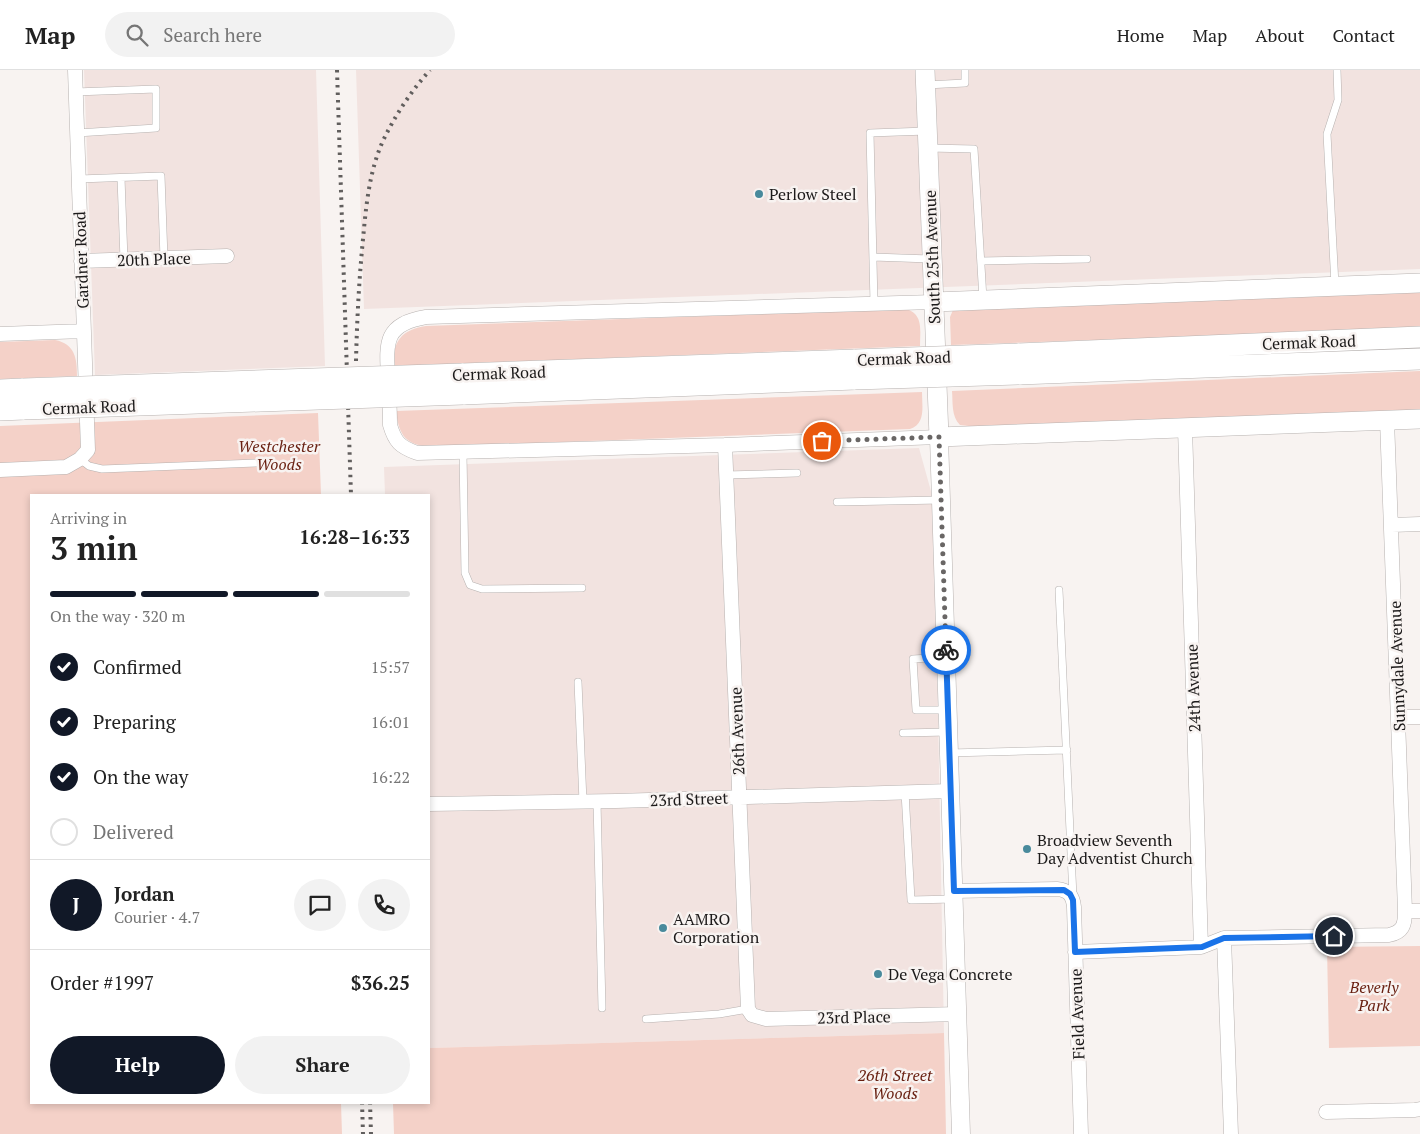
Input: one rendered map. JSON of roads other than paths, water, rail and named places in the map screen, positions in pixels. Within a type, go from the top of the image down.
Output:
[{"type":"main road","name":"South 25th Avenue","points":[[925,78],[939,437]]},
{"type":"main road","points":[[934,302],[1420,283]]},
{"type":"main road","name":"Cermak Road","points":[[1018,364],[1420,337]]},
{"type":"main road","name":"Cermak Road","points":[[0,390],[23,399],[1018,364],[1420,359]]},
{"type":"main road","name":"Cermak Road","points":[[0,410],[23,399]]},
{"type":"main road","points":[[939,437],[1420,419]]},
{"type":"street","name":"Gardner Road","points":[[75,70],[84,331],[84,455]]},
{"type":"street","name":"20th Place","points":[[81,261],[227,256]]},
{"type":"street","points":[[934,302],[426,317],[404,322],[392,334],[386,348],[390,425],[394,437],[400,444],[417,453],[939,437]]},
{"type":"street","points":[[0,334],[84,331]]},
{"type":"street","name":"Sunnydale Avenue","points":[[1387,420],[1405,911]]},
{"type":"street","name":"24th Avenue","points":[[1185,428],[1202,947]]},
{"type":"street","name":"South 25th Avenue","points":[[939,437],[961,1134]]},
{"type":"street","name":"26th Avenue","points":[[725,445],[739,798],[750,1012]]},
{"type":"street","points":[[0,470],[66,467],[84,455]]},
{"type":"street","points":[[1392,525],[1420,524]]},
{"type":"street","points":[[1399,718],[1420,717]]},
{"type":"street","name":"23rd Street","points":[[430,804],[739,798],[950,790]]},
{"type":"street","points":[[954,895],[1057,889],[1064,890],[1072,897]]},
{"type":"street","name":"Field Avenue","points":[[1072,897],[1081,1134]]},
{"type":"street","points":[[1075,952],[1202,947],[1224,938],[1389,935],[1400,931],[1404,926],[1405,911],[1420,911]]},
{"type":"street","points":[[1224,938],[1231,1134]]},
{"type":"street","name":"23rd Place","points":[[750,1012],[766,1019],[958,1014]]},
{"type":"street","points":[[1326,1112],[1420,1109]]},
{"type":"lane","points":[[925,78],[966,83],[965,70]]},
{"type":"lane","points":[[1335,286],[1327,134],[1338,100],[1337,70]]},
{"type":"lane","points":[[75,92],[156,89],[156,128],[77,133]]},
{"type":"lane","points":[[874,304],[870,133],[927,140],[974,149],[983,300]]},
{"type":"lane","points":[[78,179],[160,176],[164,258]]},
{"type":"lane","points":[[121,178],[124,260]]},
{"type":"lane","points":[[873,257],[932,259]]},
{"type":"lane","points":[[981,261],[1087,259]]},
{"type":"lane","points":[[463,453],[465,573],[470,585],[482,589],[582,588]]},
{"type":"lane","points":[[84,455],[89,466],[102,468],[257,463]]},
{"type":"lane","points":[[726,475],[797,474]]},
{"type":"lane","points":[[837,502],[941,500]]},
{"type":"lane","points":[[1060,590],[1072,897]]},
{"type":"lane","points":[[946,657],[913,659],[916,710],[947,710]]},
{"type":"lane","points":[[578,682],[590,802],[602,1008]]},
{"type":"lane","points":[[903,733],[948,732]]},
{"type":"lane","points":[[949,753],[1067,750]]},
{"type":"lane","points":[[905,792],[911,900],[954,895]]},
{"type":"lane","points":[[646,1019],[750,1012]]},
{"type":"railway","points":[[337,70],[351,494]]},
{"type":"railway","points":[[356,361],[363,239],[367,202],[374,166],[382,143],[397,114],[430,70]]},
{"type":"railway","points":[[362,1104],[363,1134]]},
{"type":"railway","points":[[370,1104],[371,1134]]},
{"type":"place","name":"Perlow Steel","points":[[759,194]]},
{"type":"place","name":"Broadview Seventh Day Adventist Church","points":[[1027,849]]},
{"type":"place","name":"AAMRO Corporation","points":[[663,928]]},
{"type":"place","name":"De Vega Concrete","points":[[878,974]]},
{"type":"park label","name":"Westchester Woods","points":[[279,455]]},
{"type":"park label","name":"Beverly Park","points":[[1374,996]]},
{"type":"park label","name":"26th Street Woods","points":[[895,1084]]}]
